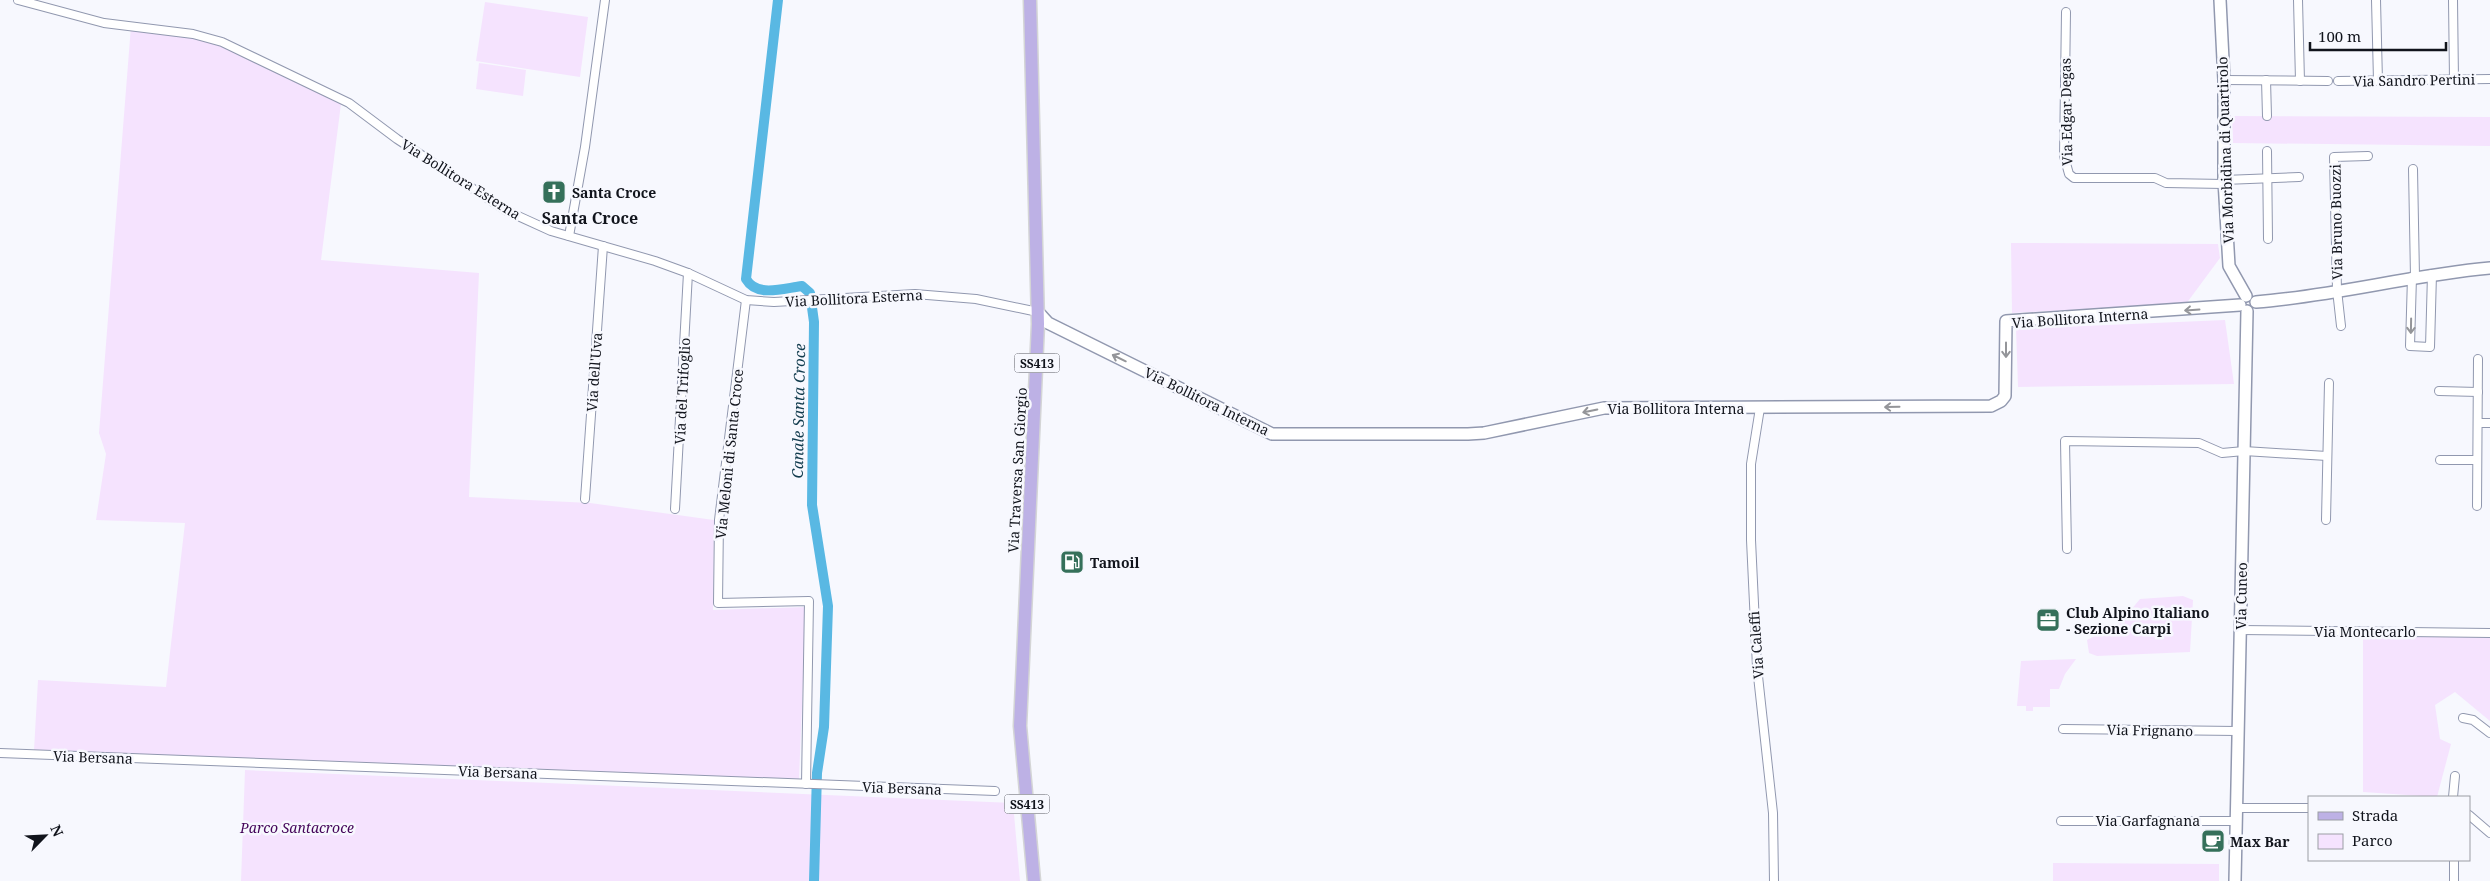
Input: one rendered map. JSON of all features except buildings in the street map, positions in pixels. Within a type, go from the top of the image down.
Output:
[{"type":"main road","name":"Via Traversa San Giorgio","points":[[1030,0],[1038,312],[1020,726],[1034,881]]},
{"type":"street","name":"Via Bollitora Esterna","points":[[18,0],[104,23],[193,34],[222,42],[349,103],[396,138],[507,211],[551,231],[688,273],[746,300],[760,302],[936,295],[976,299],[1038,312]]},
{"type":"street","points":[[569,236],[585,147],[605,0]]},
{"type":"street","points":[[2298,0],[2300,81]]},
{"type":"street","points":[[2376,0],[2378,81]]},
{"type":"street","points":[[2453,0],[2454,80]]},
{"type":"street","name":"Via Morbidina di Quartirolo","points":[[2219,3],[2224,80],[2224,182],[2229,266],[2247,304]]},
{"type":"street","name":"Via Edgar Degas","points":[[2066,12],[2064,156],[2068,174],[2074,178],[2155,178],[2166,183],[2224,182]]},
{"type":"street","name":"Via Sandro Pertini","points":[[2338,82],[2490,79]]},
{"type":"street","points":[[2224,80],[2328,81]]},
{"type":"street","points":[[2266,80],[2267,116]]},
{"type":"street","points":[[2267,151],[2268,239]]},
{"type":"street","name":"Via Bruno Buozzi","points":[[2338,290],[2334,157],[2368,156]]},
{"type":"street","points":[[2412,169],[2413,277],[2410,346],[2430,347],[2432,274]]},
{"type":"street","points":[[2224,182],[2299,177]]},
{"type":"street","name":"Via dell'Uva","points":[[585,499],[603,246]]},
{"type":"street","name":"Via Bollitora Interna","points":[[1038,312],[1048,323],[1272,434],[1484,433],[1604,408],[1990,406],[2001,401],[2005,396],[2006,321],[2247,304],[2432,274],[2490,268]]},
{"type":"street","name":"Via del Trifoglio","points":[[675,509],[688,273]]},
{"type":"street","points":[[2338,290],[2342,326]]},
{"type":"street","name":"Via Meloni di Santa Croce","points":[[746,300],[719,520],[718,603],[809,601],[808,784]]},
{"type":"street","name":"Via Cuneo","points":[[2235,881],[2247,304]]},
{"type":"street","points":[[2477,506],[2478,359]]},
{"type":"street","points":[[2326,520],[2328,383]]},
{"type":"street","points":[[2438,391],[2478,392]]},
{"type":"street","name":"Via Caleffi","points":[[1760,408],[1751,464],[1751,540],[1757,666],[1773,813],[1774,881]]},
{"type":"street","points":[[2478,423],[2490,423]]},
{"type":"street","points":[[2066,549],[2065,441],[2199,443],[2222,453],[2244,451],[2327,456]]},
{"type":"street","points":[[2440,460],[2477,460]]},
{"type":"street","name":"Via Montecarlo","points":[[2240,630],[2490,633]]},
{"type":"street","points":[[2463,718],[2473,720],[2490,733]]},
{"type":"street","name":"Via Frignano","points":[[2063,729],[2237,731]]},
{"type":"street","name":"Via Bersana","points":[[0,753],[995,791]]},
{"type":"street","points":[[2453,796],[2455,776]]},
{"type":"street","points":[[2236,808],[2308,808]]},
{"type":"street","points":[[2470,816],[2490,833]]},
{"type":"street","name":"Via Garfagnana","points":[[2061,821],[2236,821]]},
{"type":"street","points":[[2454,861],[2454,881]]},
{"type":"green space","points":[[485,2],[588,17],[580,77],[476,61]]},
{"type":"green space","points":[[131,26],[225,38],[250,51],[284,74],[342,96],[321,260],[479,273],[469,497],[590,503],[714,520],[713,610],[806,607],[799,779],[479,770],[34,750],[38,680],[166,687],[185,523],[96,520],[106,454],[99,433]]},
{"type":"green space","points":[[479,63],[526,70],[523,96],[476,89]]},
{"type":"green space","points":[[2232,116],[2490,117],[2490,146],[2233,143]]},
{"type":"green space","points":[[2011,243],[2218,244],[2220,258],[2186,304],[2012,313]]},
{"type":"green space","points":[[2225,320],[2234,384],[2018,387],[2016,329]]},
{"type":"green space","points":[[2183,596],[2193,600],[2190,652],[2097,656],[2089,653],[2087,640],[2121,622],[2140,599]]},
{"type":"green space","points":[[2363,628],[2490,628],[2490,721],[2455,692],[2435,705],[2440,739],[2451,744],[2437,796],[2363,792]]},
{"type":"green space","points":[[2076,659],[2065,674],[2059,689],[2050,689],[2050,707],[2033,707],[2033,711],[2026,711],[2026,706],[2017,706],[2021,661]]},
{"type":"green space","name":"Parco Santacroce","points":[[245,770],[1013,803],[1020,881],[241,881]]},
{"type":"green space","points":[[2053,863],[2219,864],[2219,881],[2053,881]]},
{"type":"waterway","name":"Canale Santa Croce","points":[[778,0],[746,279],[751,285],[764,290],[779,290],[802,286],[810,293],[814,322],[812,505],[828,606],[824,727],[817,773],[814,881]]},
{"type":"place","name":"Santa Croce","points":[[554,192]]},
{"type":"place","name":"Tamoil","points":[[1072,562]]},
{"type":"place","name":"Club Alpino Italiano - Sezione Carpi","points":[[2048,620]]},
{"type":"place","name":"Max Bar","points":[[2213,841]]},
{"type":"district","name":"Santa Croce","points":[[590,218]]}]
